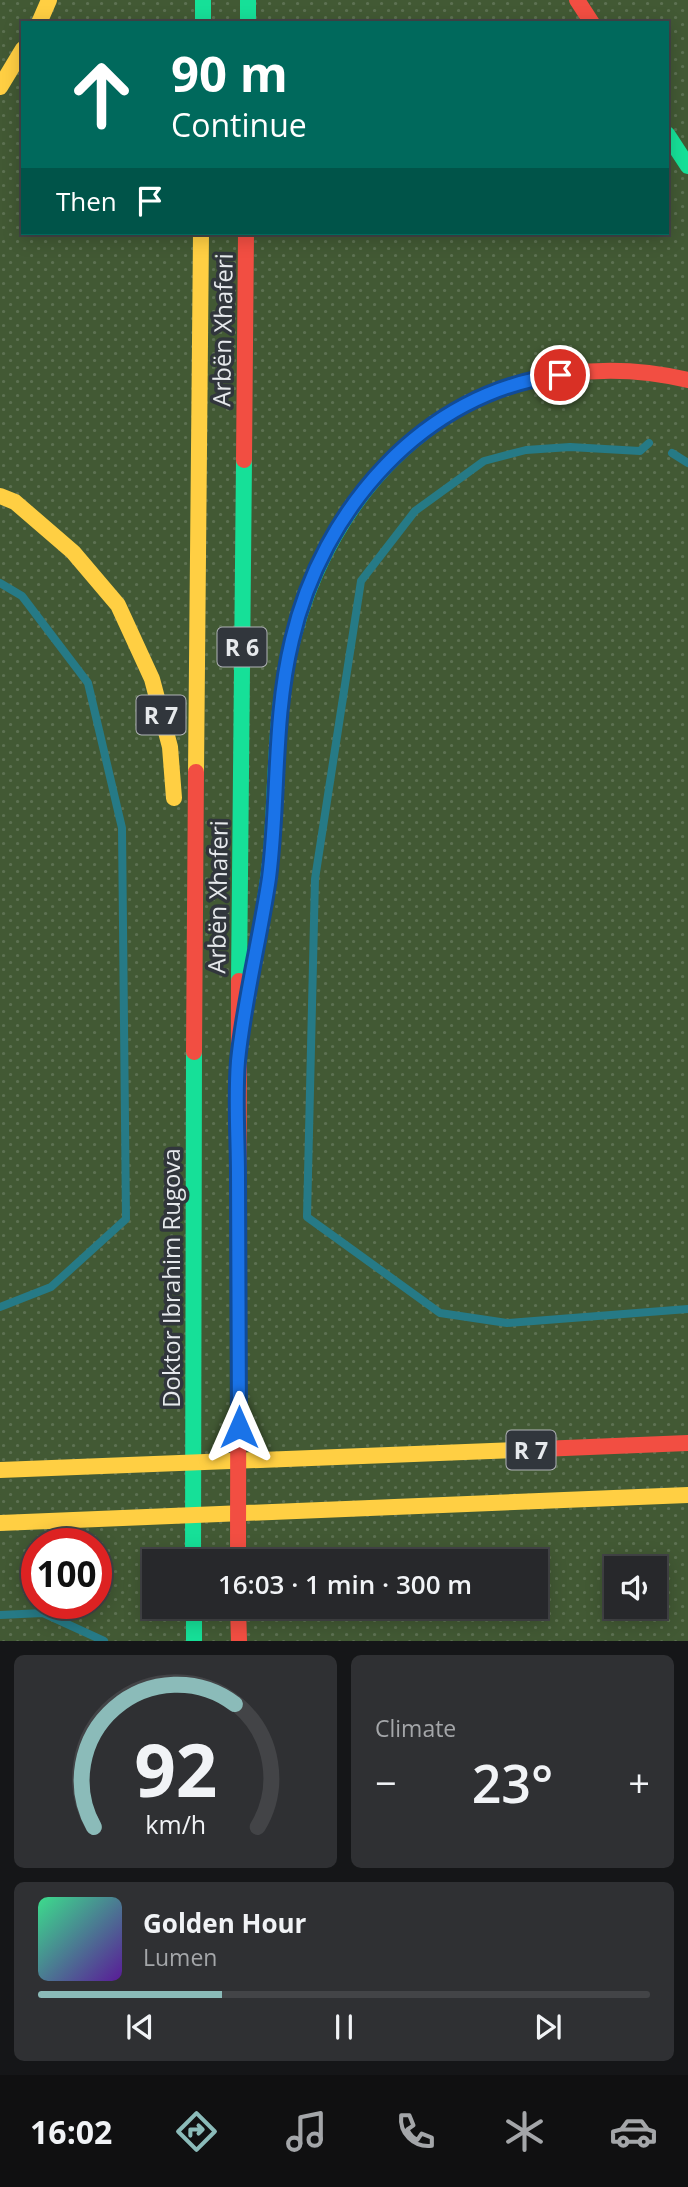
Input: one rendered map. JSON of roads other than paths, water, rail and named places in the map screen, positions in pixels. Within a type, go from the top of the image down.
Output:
[{"type":"highway","points":[[40,21],[49,0]]},
{"type":"highway","points":[[203,0],[203,21]]},
{"type":"highway","points":[[248,0],[248,21]]},
{"type":"highway","points":[[577,0],[591,21]]},
{"type":"highway","points":[[0,87],[21,52]]},
{"type":"highway","points":[[669,137],[688,166]]},
{"type":"highway","name":"Arbën Xhaferi","points":[[194,994],[201,235]]},
{"type":"highway","name":"Arbën Xhaferi","points":[[238,1549],[238,1062],[246,235]]},
{"type":"highway","points":[[238,1062],[269,876],[282,699],[292,639],[314,569],[345,515],[384,465],[432,424],[484,394],[540,377],[598,370],[662,372],[688,380]]},
{"type":"highway","name":"R 7","points":[[0,496],[15,502],[73,552],[118,605],[152,679],[170,747],[175,813]]},
{"type":"highway","points":[[180,866],[194,994]]},
{"type":"highway","name":"Doktor Ibrahim Rugova","points":[[193,1549],[194,994]]},
{"type":"highway","points":[[374,1456],[620,1430]]},
{"type":"highway","name":"R 7","points":[[0,1470],[688,1443]]},
{"type":"highway","points":[[0,1523],[688,1494]]},
{"type":"highway","points":[[590,1498],[688,1503]]},
{"type":"highway","points":[[194,1619],[194,1641]]},
{"type":"highway","points":[[238,1619],[239,1641]]},
{"type":"waterway","points":[[649,443],[640,451],[570,447],[526,450],[484,461],[415,511],[361,581],[315,879],[307,1217],[440,1313],[507,1323],[688,1309]]},
{"type":"waterway","points":[[672,453],[688,463]]},
{"type":"waterway","points":[[0,583],[22,596],[88,683],[122,828],[126,1219],[51,1287],[0,1307]]},
{"type":"waterway","points":[[0,1615],[43,1613],[104,1641]]}]
